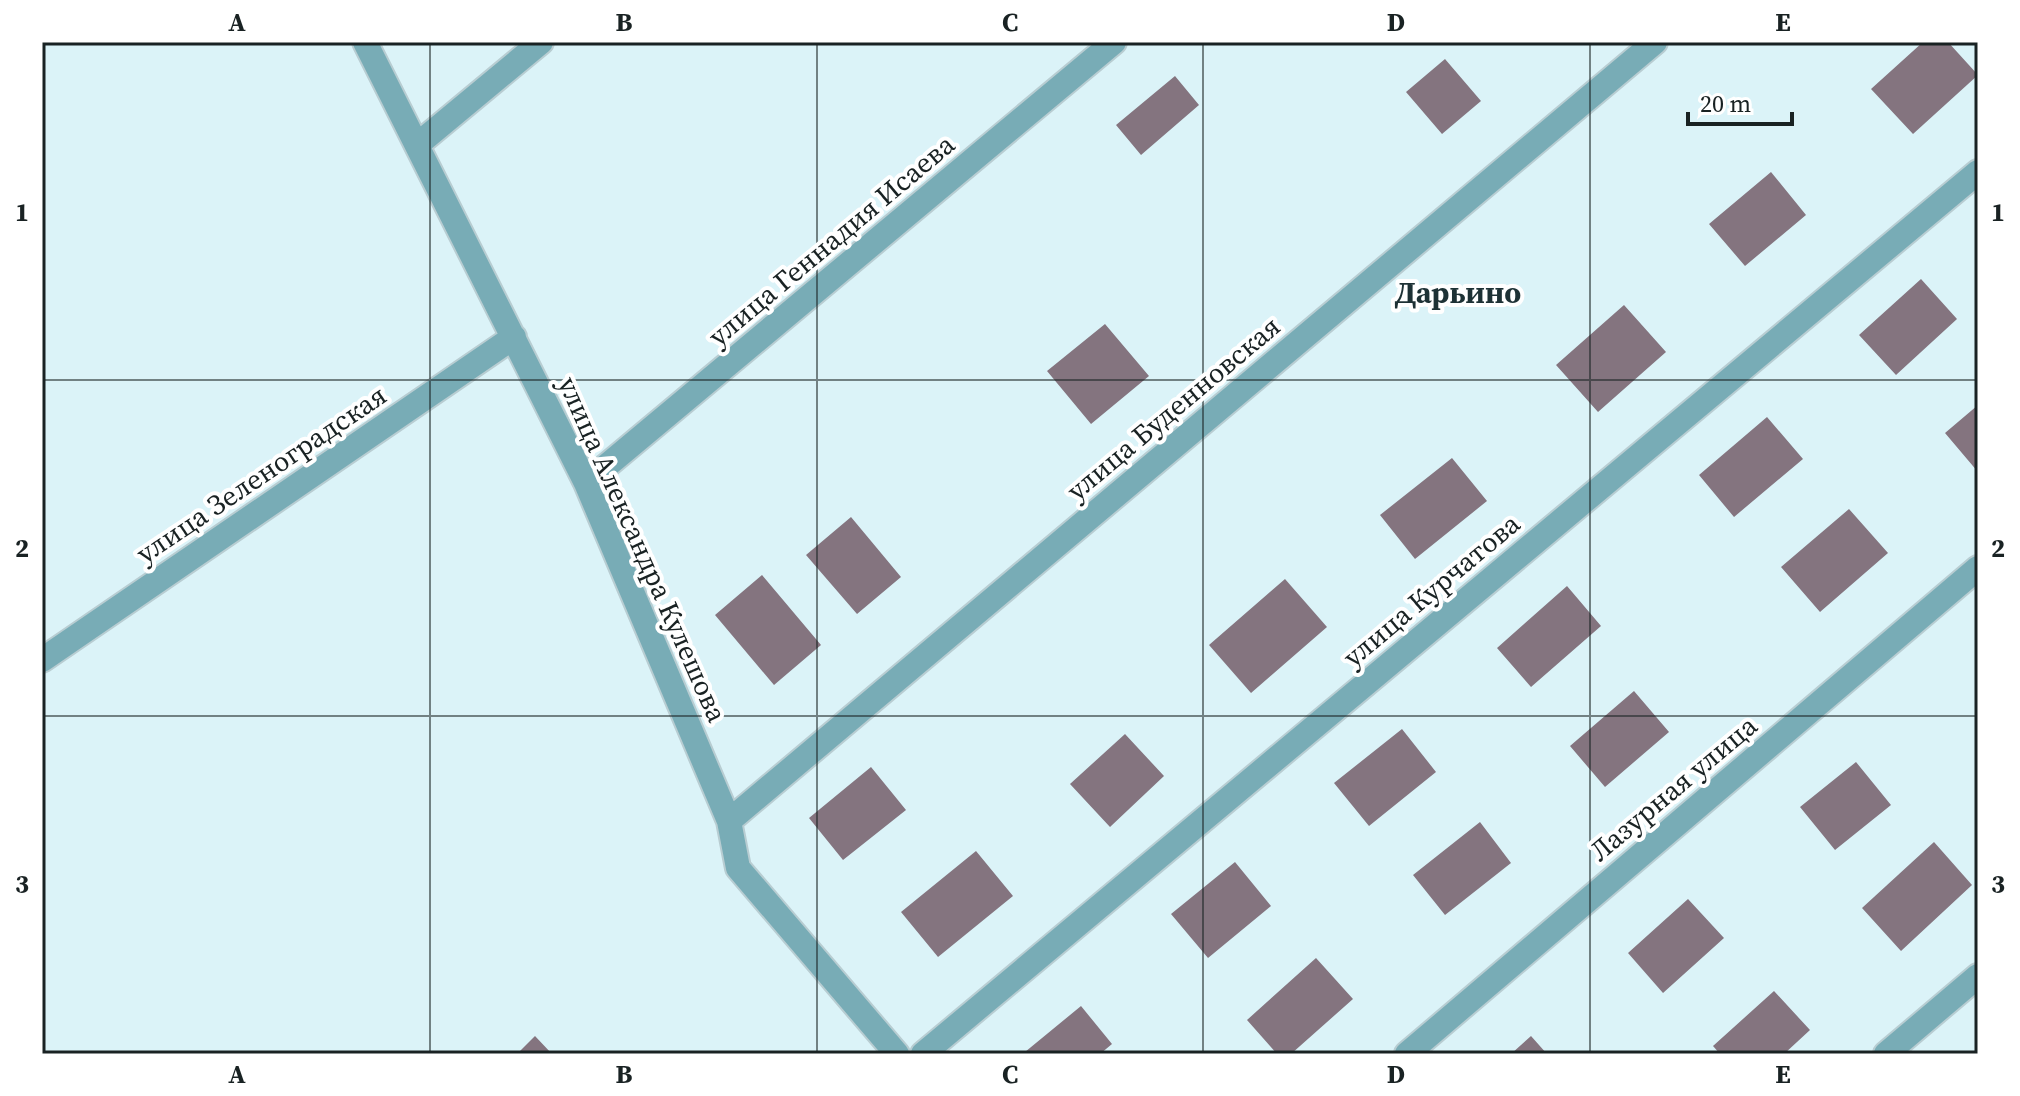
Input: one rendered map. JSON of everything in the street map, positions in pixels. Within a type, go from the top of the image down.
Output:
[{"type":"street","name":"улица Александра Кулешова","points":[[365,42],[586,483],[729,821],[738,868],[897,1054]]},
{"type":"street","points":[[417,145],[541,42]]},
{"type":"street","name":"улица Геннадия Исаева","points":[[586,483],[1114,42]]},
{"type":"street","name":"улица Буденновская","points":[[729,821],[1655,42]]},
{"type":"street","name":"улица Курчатова","points":[[923,1054],[1978,172]]},
{"type":"street","name":"улица Зеленоградская","points":[[42,660],[514,337]]},
{"type":"street","name":"Лазурная улица","points":[[1407,1054],[1978,568]]},
{"type":"street","points":[[1886,1054],[1978,976]]},
{"type":"building","points":[[1923,42],[1948,42],[1978,75],[1913,134],[1871,89]]},
{"type":"building","points":[[1445,59],[1481,101],[1442,134],[1406,92]]},
{"type":"building","points":[[1175,76],[1199,105],[1141,155],[1116,125]]},
{"type":"building","points":[[1771,172],[1806,215],[1745,266],[1709,224]]},
{"type":"building","points":[[1921,279],[1957,319],[1896,375],[1859,335]]},
{"type":"building","points":[[1624,305],[1666,352],[1598,412],[1556,365]]},
{"type":"building","points":[[1105,324],[1149,376],[1091,424],[1047,371]]},
{"type":"building","points":[[1978,405],[1978,472],[1945,433]]},
{"type":"building","points":[[1767,417],[1803,459],[1734,517],[1699,475]]},
{"type":"building","points":[[1452,458],[1487,501],[1415,559],[1380,515]]},
{"type":"building","points":[[1849,509],[1888,553],[1820,612],[1781,567]]},
{"type":"building","points":[[851,517],[901,577],[857,614],[806,555]]},
{"type":"building","points":[[762,575],[821,645],[774,685],[715,615]]},
{"type":"building","points":[[1285,579],[1327,627],[1251,693],[1209,645]]},
{"type":"building","points":[[1567,586],[1601,626],[1531,687],[1497,648]]},
{"type":"building","points":[[1634,691],[1669,732],[1605,787],[1570,746]]},
{"type":"building","points":[[1402,729],[1436,772],[1369,826],[1334,783]]},
{"type":"building","points":[[1125,734],[1164,776],[1110,827],[1070,784]]},
{"type":"building","points":[[1856,762],[1891,805],[1835,850],[1800,807]]},
{"type":"building","points":[[871,767],[906,810],[843,860],[809,818]]},
{"type":"building","points":[[1480,822],[1511,863],[1445,915],[1413,875]]},
{"type":"building","points":[[1934,842],[1972,885],[1901,951],[1862,908]]},
{"type":"building","points":[[976,851],[1013,896],[938,957],[901,912]]},
{"type":"building","points":[[1235,862],[1271,906],[1208,958],[1171,914]]},
{"type":"building","points":[[1688,899],[1724,938],[1663,993],[1628,953]]},
{"type":"building","points":[[1316,958],[1353,999],[1291,1054],[1277,1054],[1247,1020]]},
{"type":"building","points":[[1774,991],[1810,1030],[1784,1054],[1720,1054],[1713,1046]]},
{"type":"building","points":[[1081,1006],[1112,1044],[1100,1054],[1025,1052]]},
{"type":"building","points":[[535,1036],[552,1054],[517,1054]]},
{"type":"building","points":[[1531,1036],[1547,1054],[1511,1054]]},
{"type":"district","name":"Дарьино","points":[[1458,292]]}]
